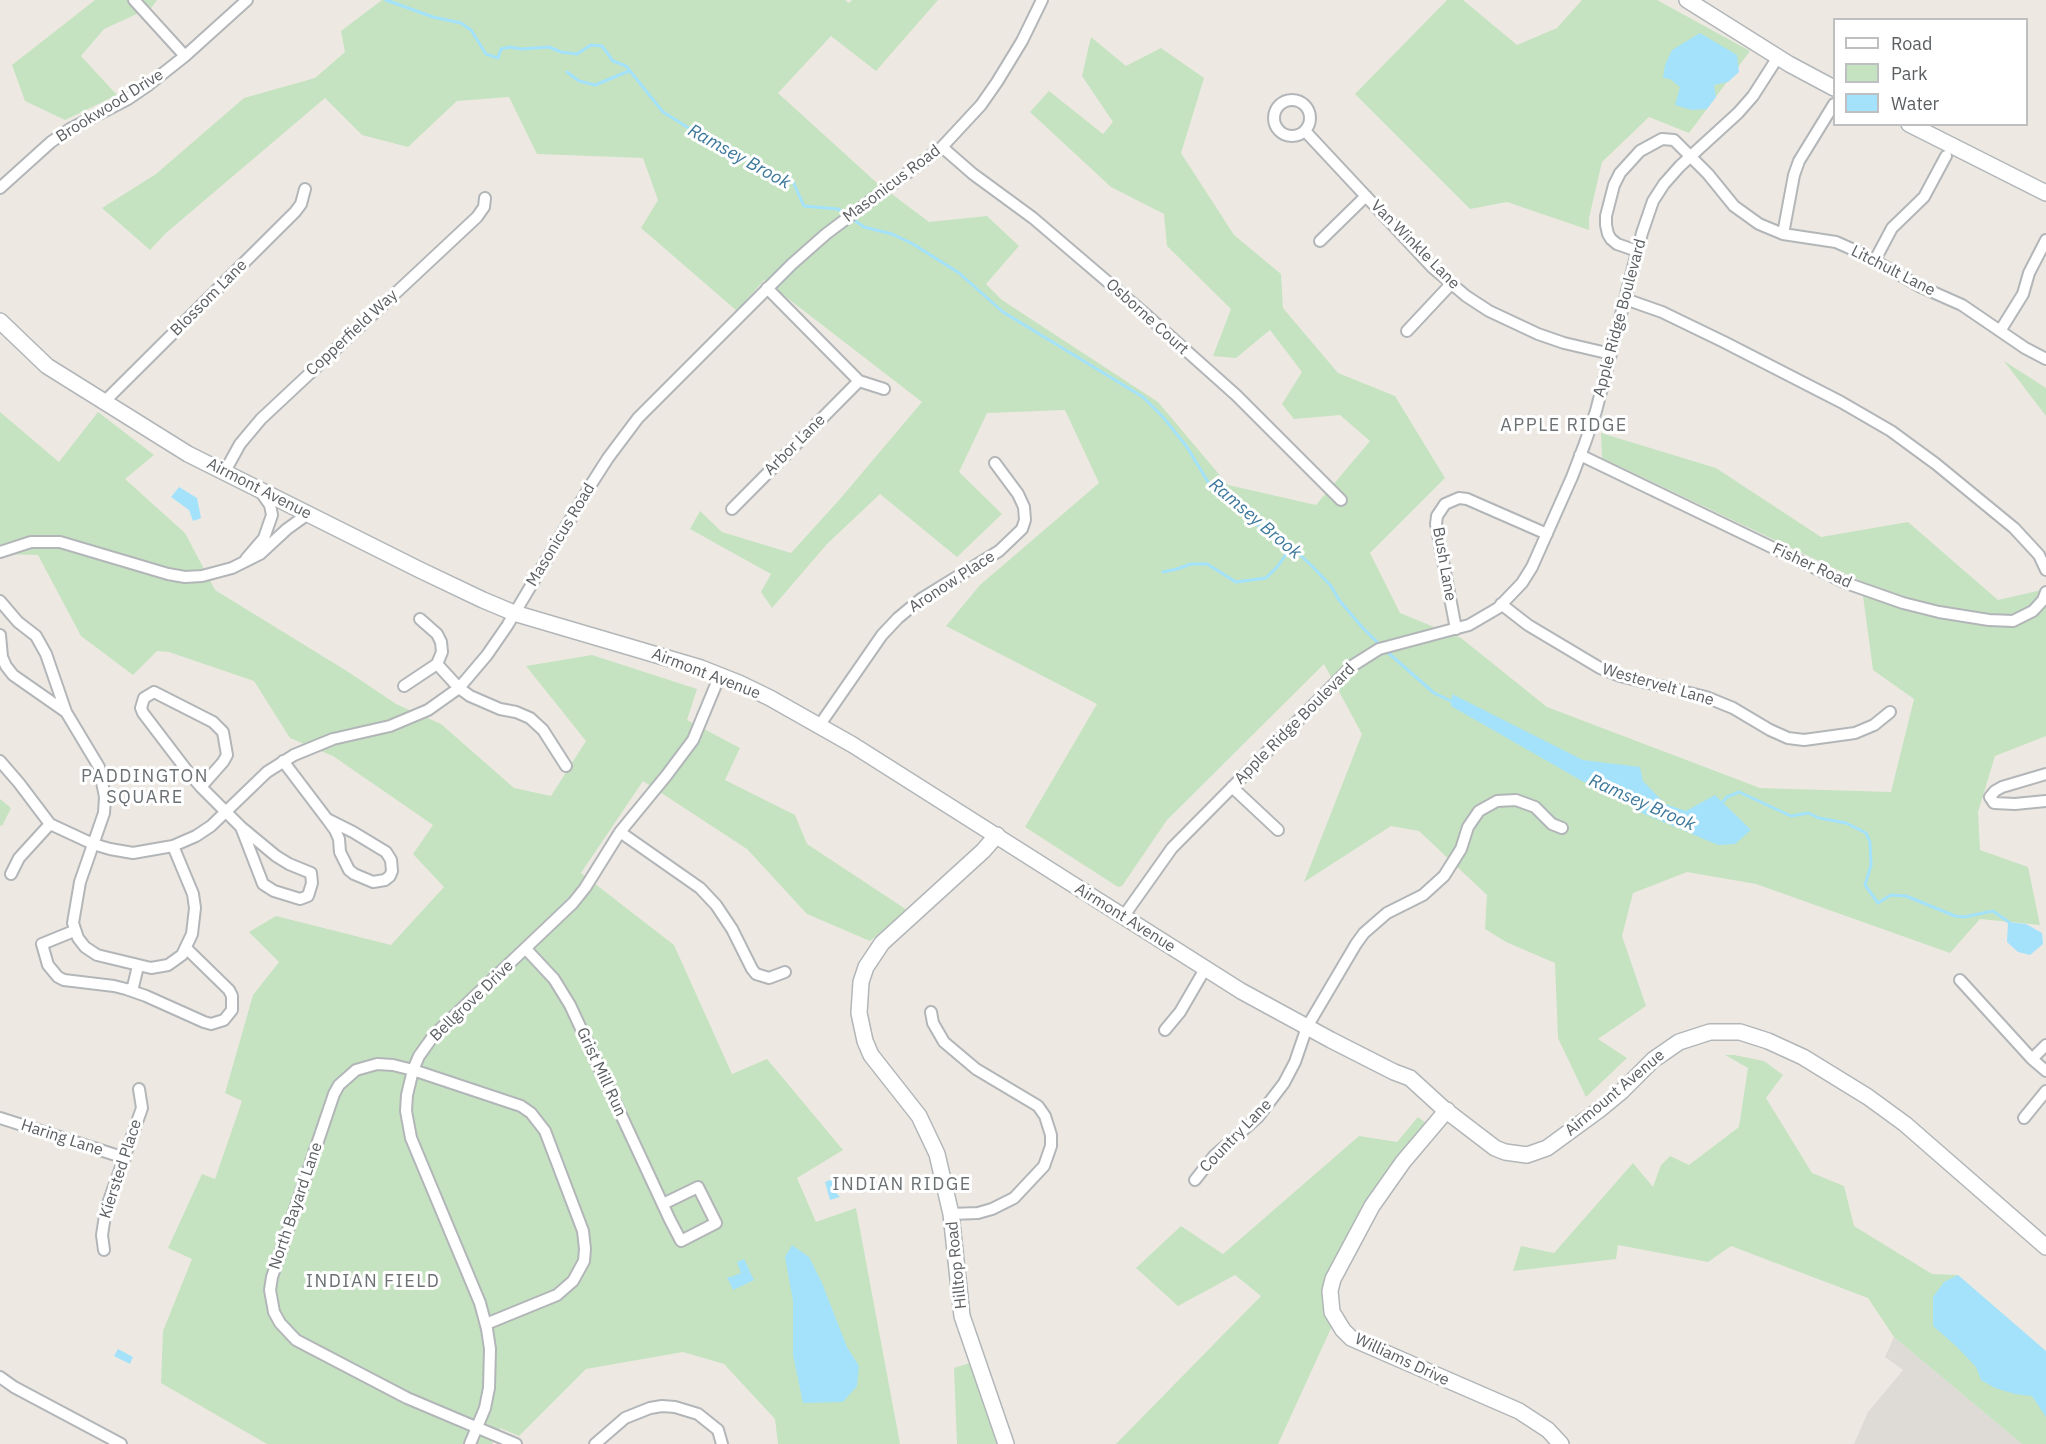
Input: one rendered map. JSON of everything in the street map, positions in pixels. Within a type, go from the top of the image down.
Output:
[{"type":"street","points":[[134,0],[185,56]]},
{"type":"street","name":"Brookwood Drive","points":[[0,188],[51,142],[147,86],[185,56],[247,0]]},
{"type":"street","name":"Masonicus Road","points":[[0,761],[50,824],[93,844],[133,853],[173,846],[196,836],[211,826],[253,785],[283,761],[315,745],[408,720],[428,710],[459,688],[487,655],[592,483],[627,432],[644,412],[808,249],[942,147],[981,105],[997,82],[1022,41],[1042,0]]},
{"type":"street","points":[[1687,0],[1778,57],[1833,87]]},
{"type":"street","name":"Apple Ridge Boulevard","points":[[1123,917],[1172,848],[1352,666],[1365,656],[1394,643],[1456,629],[1484,617],[1502,604],[1522,583],[1532,567],[1580,455],[1596,411],[1637,251],[1653,201],[1664,184],[1753,96],[1778,57]]},
{"type":"street","points":[[1783,234],[1794,175],[1799,161],[1833,106]]},
{"type":"street","points":[[1913,126],[2046,194]]},
{"type":"street","name":"Van Winkle Lane","points":[[1305,131],[1433,268],[1451,284],[1489,311],[1517,326],[1564,343],[1611,354]]},
{"type":"street","name":"Litchult Lane","points":[[1637,251],[1617,244],[1611,239],[1606,225],[1609,202],[1620,172],[1640,152],[1662,139],[1674,140],[1745,216],[1783,234],[1836,242],[1875,260],[1919,286],[1962,305],[2025,348],[2046,359]]},
{"type":"street","name":"Osborne Court","points":[[942,147],[1033,218],[1143,312],[1236,395],[1341,500]]},
{"type":"street","points":[[1875,260],[1892,228],[1924,197],[1946,156]]},
{"type":"street","name":"Blossom Lane","points":[[104,402],[295,212],[301,204],[305,189]]},
{"type":"street","points":[[1320,241],[1366,196]]},
{"type":"street","name":"Copperfield Way","points":[[224,473],[240,444],[261,419],[477,217],[484,207],[485,198]]},
{"type":"street","points":[[2001,331],[2023,294],[2029,273],[2046,240]]},
{"type":"street","points":[[1407,331],[1451,284]]},
{"type":"street","points":[[767,288],[859,381],[884,389]]},
{"type":"street","points":[[1625,299],[1662,312],[1724,342],[1841,402],[1891,431],[1936,464],[2014,528],[2038,555],[2046,570]]},
{"type":"street","name":"Airmont Avenue","points":[[0,321],[47,366],[188,454],[260,491],[514,613],[720,675],[770,698],[853,745],[1241,991],[1394,1072]]},
{"type":"street","name":"Arbor Lane","points":[[732,509],[859,381]]},
{"type":"street","name":"Fisher Road","points":[[1580,455],[1846,583],[1903,603],[1939,612],[1989,620],[2013,621],[2033,611],[2043,600],[2046,592]]},
{"type":"street","name":"Aronow Place","points":[[819,726],[882,635],[898,618],[921,599],[999,552],[1022,529],[1025,520],[1024,507],[1018,494],[995,463]]},
{"type":"street","points":[[242,563],[264,538],[272,515],[270,505],[260,491]]},
{"type":"street","name":"Bush Lane","points":[[1456,629],[1436,524],[1437,516],[1445,504],[1459,498],[1467,499],[1546,534]]},
{"type":"street","points":[[0,552],[31,542],[60,542],[168,574],[185,577],[218,573],[260,554],[286,529],[308,514]]},
{"type":"street","points":[[0,601],[18,622],[36,636],[46,654],[66,712],[99,767],[103,782],[104,813],[77,894],[73,923],[74,931],[85,947],[98,955],[151,968],[176,961],[187,949],[193,928],[195,908],[193,894],[173,846]]},
{"type":"street","name":"Westervelt Lane","points":[[1502,604],[1528,625],[1600,668],[1620,676],[1706,697],[1733,708],[1788,738],[1804,740],[1855,733],[1874,725],[1890,712]]},
{"type":"street","points":[[405,686],[436,664],[442,652],[437,634],[420,619]]},
{"type":"street","points":[[0,635],[2,657],[13,675],[66,712]]},
{"type":"street","points":[[436,664],[459,688],[484,703],[530,718],[543,730],[566,766]]},
{"type":"street","name":"Bellgrove Drive","points":[[470,1444],[485,1408],[490,1349],[480,1304],[411,1138],[406,1111],[413,1070],[419,1056],[434,1035],[526,949],[573,903],[585,888],[620,832],[693,740],[720,675]]},
{"type":"street","points":[[201,787],[227,755],[223,732],[213,722],[157,693],[148,694],[142,702],[143,713],[201,787],[241,827],[276,856],[310,873],[312,883],[308,896],[300,899],[274,891],[263,884],[241,827]]},
{"type":"street","points":[[283,761],[327,819],[339,839],[340,852],[349,870],[373,882],[385,880],[390,876],[391,860],[386,852],[327,819]]},
{"type":"street","points":[[2046,774],[2002,787],[1990,797],[1994,803],[2015,804],[2046,801]]},
{"type":"street","points":[[1232,787],[1278,830]]},
{"type":"street","name":"Country Lane","points":[[1196,1180],[1214,1156],[1258,1117],[1270,1102],[1295,1062],[1307,1027],[1364,933],[1387,913],[1423,895],[1444,876],[1461,849],[1468,827],[1479,811],[1497,801],[1516,800],[1535,807],[1552,824],[1562,828]]},
{"type":"street","points":[[11,874],[19,858],[50,824]]},
{"type":"street","points":[[620,832],[700,888],[716,905],[732,929],[756,974],[769,978],[785,972]]},
{"type":"street","name":"Hilltop Road","points":[[997,835],[983,851],[882,943],[866,967],[859,997],[860,1026],[865,1041],[880,1068],[905,1096],[929,1134],[943,1174],[951,1214],[962,1316],[1006,1444]]},
{"type":"street","points":[[74,931],[42,944],[43,953],[53,972],[64,980],[114,986],[132,991],[211,1024],[224,1020],[232,1010],[232,996],[229,990],[187,949]]},
{"type":"street","name":"Grist Mill Run","points":[[526,949],[555,979],[570,1005],[663,1204],[681,1241],[716,1223],[698,1187],[663,1204]]},
{"type":"street","points":[[132,991],[138,966]]},
{"type":"street","points":[[1165,1030],[1180,1012],[1205,969]]},
{"type":"street","points":[[1960,980],[2032,1059],[2046,1071]]},
{"type":"street","points":[[931,1012],[933,1023],[944,1042],[976,1069],[1038,1106],[1045,1116],[1051,1135],[1051,1146],[1044,1166],[1014,1198],[978,1213],[951,1214]]},
{"type":"street","name":"Airmount Avenue","points":[[1394,1072],[1410,1078],[1495,1148],[1515,1155],[1537,1153],[1557,1142],[1599,1110],[1653,1060],[1679,1042],[1710,1032],[1725,1031],[1754,1035],[1803,1057],[1868,1097],[1905,1124],[2046,1247]]},
{"type":"street","points":[[2032,1059],[2046,1045]]},
{"type":"street","name":"North Bayard Lane","points":[[486,1324],[557,1295],[580,1271],[584,1261],[583,1231],[545,1131],[531,1113],[510,1102],[413,1070],[393,1065],[367,1066],[347,1077],[334,1094],[272,1277],[271,1301],[280,1323],[296,1340],[387,1388],[516,1444]]},
{"type":"street","name":"Kiersted Place","points":[[104,1250],[102,1229],[106,1209],[142,1108],[140,1089]]},
{"type":"street","points":[[2024,1118],[2046,1091]]},
{"type":"street","name":"Williams Drive","points":[[1447,1110],[1403,1162],[1372,1206],[1333,1279],[1330,1291],[1332,1312],[1351,1338],[1519,1411],[1548,1430],[1562,1444]]},
{"type":"street","name":"Haring Lane","points":[[0,1118],[125,1158]]},
{"type":"street","points":[[1,1380],[120,1444]]},
{"type":"street","points":[[595,1444],[625,1418],[662,1406],[681,1408],[698,1414],[718,1430],[722,1444]]},
{"type":"shaded area","points":[[1894,1337],[2022,1444],[1854,1444],[1868,1412],[1903,1370],[1885,1357]]},
{"type":"green space","points":[[95,0],[157,0],[152,7],[104,29],[81,56],[117,95],[65,120],[25,101],[12,65]]},
{"type":"green space","points":[[382,0],[845,0],[849,3],[852,0],[938,0],[876,71],[831,36],[778,93],[877,183],[929,222],[987,216],[1019,246],[986,284],[1002,300],[1158,402],[1228,485],[1316,505],[1370,441],[1340,415],[1294,419],[1282,404],[1302,372],[1270,330],[1236,358],[1213,356],[1231,309],[1167,246],[1164,214],[1111,187],[1030,112],[1049,91],[1103,134],[1113,122],[1082,76],[1091,37],[1126,66],[1161,48],[1204,78],[1181,153],[1234,235],[1281,274],[1283,308],[1338,373],[1395,396],[1445,478],[1370,553],[1400,613],[1461,638],[1547,707],[1760,788],[1891,792],[1914,699],[1873,670],[1861,581],[1602,458],[1601,433],[1716,468],[1821,537],[1908,522],[1998,600],[2046,589],[2046,736],[1995,756],[1978,812],[1980,850],[2028,867],[2040,925],[1980,919],[1950,953],[1756,884],[1687,872],[1633,893],[1622,936],[1646,1006],[1598,1039],[1627,1058],[1586,1097],[1558,1038],[1555,963],[1506,942],[1485,929],[1487,895],[1419,831],[1391,826],[1304,882],[1362,734],[1324,664],[1167,820],[1122,886],[1118,887],[1025,827],[1097,704],[946,626],[980,585],[1099,483],[1065,410],[987,413],[959,472],[1002,514],[957,557],[880,494],[827,544],[772,608],[761,592],[771,574],[690,529],[700,511],[722,532],[791,553],[922,402],[764,280],[737,311],[641,228],[658,200],[643,158],[537,154],[509,97],[457,101],[408,147],[362,135],[325,98],[166,233],[150,250],[102,208],[156,174],[244,98],[315,78],[345,52],[341,31]]},
{"type":"green space","points":[[1447,0],[1463,0],[1517,45],[1557,28],[1582,0],[1657,0],[1750,51],[1689,133],[1649,117],[1602,162],[1589,218],[1589,230],[1507,202],[1470,209],[1355,94]]},
{"type":"green space","points":[[2004,361],[2046,388],[2046,416]]},
{"type":"green space","points":[[0,412],[59,462],[98,412],[154,455],[125,479],[185,533],[215,590],[396,704],[441,724],[514,788],[551,796],[586,741],[526,666],[592,655],[697,689],[687,720],[740,748],[725,780],[795,815],[807,844],[907,910],[870,941],[807,914],[747,849],[643,781],[581,873],[674,945],[732,1074],[767,1059],[843,1150],[797,1178],[816,1222],[856,1208],[900,1444],[778,1444],[775,1419],[724,1364],[683,1352],[586,1369],[519,1436],[500,1428],[492,1444],[267,1444],[161,1383],[163,1331],[192,1259],[168,1248],[202,1174],[215,1179],[242,1101],[225,1093],[253,995],[279,962],[249,932],[276,916],[391,945],[444,887],[413,854],[433,825],[333,756],[290,738],[254,681],[169,652],[157,651],[133,675],[81,636],[38,555],[0,554]]},
{"type":"green space","points":[[0,799],[11,808],[2,826],[0,825]]},
{"type":"green space","points":[[1725,1055],[1764,1061],[1783,1075],[1766,1098],[1812,1173],[1844,1186],[1854,1226],[1932,1274],[1958,1275],[2046,1352],[2046,1444],[2022,1444],[1894,1337],[1868,1298],[1731,1246],[1708,1262],[1618,1245],[1616,1259],[1513,1271],[1521,1246],[1554,1253],[1633,1163],[1653,1187],[1661,1165],[1670,1156],[1689,1165],[1739,1127],[1748,1068]]},
{"type":"green space","points":[[1418,1117],[1435,1130],[1335,1272],[1333,1324],[1278,1444],[1116,1444],[1261,1296],[1235,1275],[1178,1306],[1136,1268],[1181,1226],[1223,1254],[1359,1136],[1397,1142]]},
{"type":"green space","points":[[976,1361],[1001,1444],[957,1444],[954,1368]]},
{"type":"water","points":[[1700,33],[1737,55],[1739,72],[1728,82],[1714,85],[1716,97],[1707,109],[1692,110],[1675,105],[1680,87],[1670,79],[1663,78],[1665,65],[1672,50]]},
{"type":"water","points":[[179,487],[197,498],[201,518],[193,521],[189,510],[171,497]]},
{"type":"water","points":[[1452,694],[1583,760],[1640,767],[1643,781],[1665,804],[1686,811],[1715,795],[1751,830],[1735,844],[1718,845],[1642,813],[1612,794],[1582,781],[1451,706]]},
{"type":"water","points":[[2008,922],[2026,924],[2042,933],[2043,944],[2030,955],[2018,952],[2007,942]]},
{"type":"water","points":[[833,1179],[840,1197],[830,1200],[825,1182]]},
{"type":"water","points":[[792,1245],[809,1257],[822,1283],[847,1347],[859,1366],[857,1386],[843,1402],[803,1403],[793,1355],[793,1301],[785,1257]]},
{"type":"water","points":[[744,1259],[754,1280],[733,1290],[727,1277],[741,1273],[737,1262]]},
{"type":"water","points":[[1958,1275],[2046,1351],[2046,1417],[2032,1396],[1995,1388],[1981,1380],[1976,1367],[1933,1326],[1933,1297],[1944,1282]]},
{"type":"water","points":[[118,1349],[133,1357],[130,1364],[114,1356]]},
{"type":"waterway","name":"Ramsey Brook","points":[[386,0],[433,17],[461,23],[471,30],[486,54],[498,58],[501,49],[510,47],[521,49],[549,47],[561,52],[577,54],[591,45],[602,46],[613,61],[626,66],[663,112],[703,137],[711,145],[752,160],[793,182],[804,206],[838,209],[864,227],[892,234],[913,244],[959,273],[1003,312],[1143,397],[1163,417],[1187,447],[1208,482],[1236,504],[1282,547],[1300,555],[1312,566],[1331,586],[1339,600],[1362,627],[1380,645]]},
{"type":"waterway","points":[[567,72],[579,81],[595,85],[629,71]]},
{"type":"waterway","points":[[1163,572],[1191,564],[1207,564],[1236,582],[1266,578],[1289,550]]},
{"type":"waterway","name":"Ramsey Brook","points":[[1385,650],[1434,693],[1455,703]]},
{"type":"waterway","name":"Ramsey Brook","points":[[1721,804],[1727,797],[1739,792],[1791,816],[1808,813],[1819,818],[1846,823],[1866,833],[1870,842],[1871,865],[1865,885],[1878,903],[1891,895],[1906,896],[1955,916],[1964,917],[1993,911],[2010,923]]},
{"type":"district","name":"APPLE RIDGE","points":[[1564,426]]},
{"type":"district","name":"PADDINGTON SQUARE","points":[[145,787]]},
{"type":"district","name":"INDIAN RIDGE","points":[[902,1185]]},
{"type":"district","name":"INDIAN FIELD","points":[[373,1282]]}]
